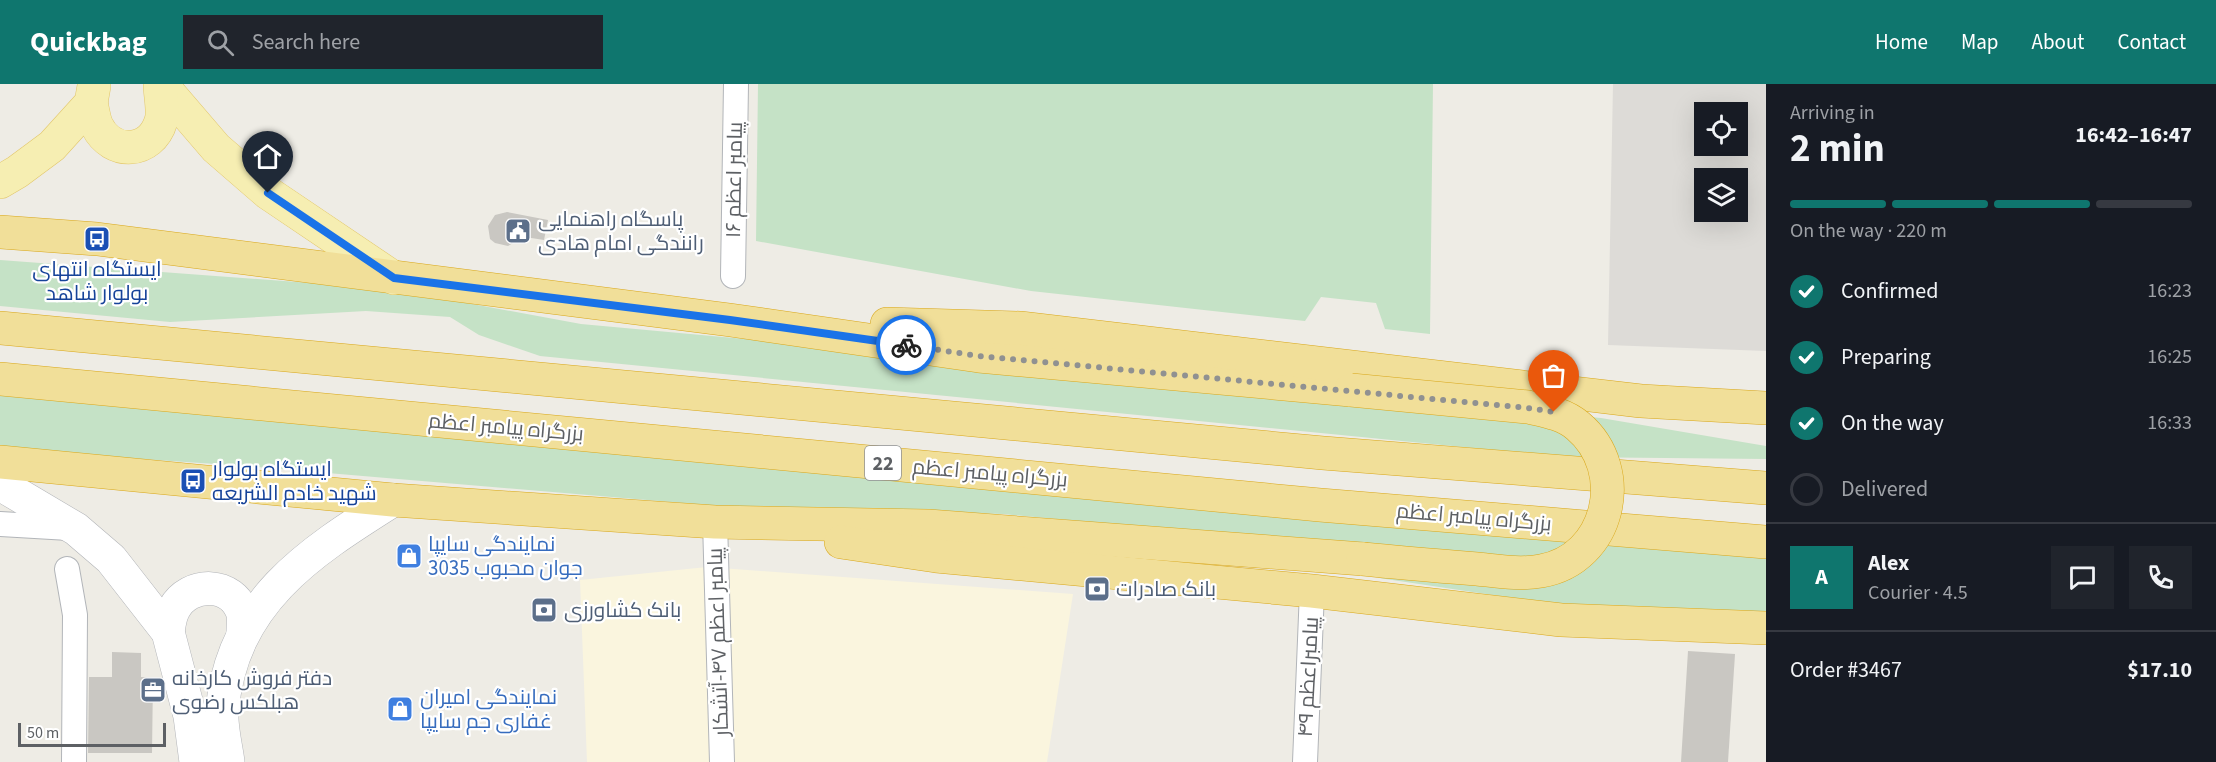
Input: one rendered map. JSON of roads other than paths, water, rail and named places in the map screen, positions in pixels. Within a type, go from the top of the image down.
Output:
[{"type":"highway","points":[[0,232],[97,239],[730,320],[979,356],[1352,390],[1554,412],[1578,425],[1595,445],[1606,470],[1608,496],[1602,523],[1587,545],[1566,562],[1541,571],[1514,572],[927,526],[715,522],[393,500],[0,462]]},
{"type":"highway","points":[[730,320],[1020,328],[1641,401],[1766,408]]},
{"type":"highway","points":[[0,328],[1323,453],[1766,488]]},
{"type":"highway","name":"بزرگراه پیامبر اعظم","points":[[0,379],[1308,504],[1766,542]]},
{"type":"highway","points":[[1641,401],[1766,428]]},
{"type":"highway","points":[[715,522],[936,556],[1312,591],[1562,620],[1766,628]]},
{"type":"main road","points":[[93,94],[97,126],[105,136],[126,148],[139,146],[150,140],[161,120],[160,84]]},
{"type":"main road","points":[[160,84],[216,148],[268,193],[394,278]]},
{"type":"main road","points":[[0,182],[52,146],[93,94]]},
{"type":"street","name":"پیامبر اعظم ۱۶","points":[[733,276],[736,84]]},
{"type":"street","points":[[0,484],[76,529],[111,559],[168,632],[190,717],[196,762]]},
{"type":"street","points":[[228,762],[222,713],[232,657],[243,633],[264,601],[291,572],[333,538],[393,500]]},
{"type":"street","name":"پیامبر اعظم ۴۷-آتشکار","points":[[715,522],[722,762]]},
{"type":"street","points":[[0,524],[76,529]]},
{"type":"street","points":[[67,569],[75,615],[75,762]]},
{"type":"street","points":[[168,632],[173,610],[184,596],[200,588],[219,589],[234,599],[243,615],[243,633]]},
{"type":"street","name":"پیامبراعظم ۴۹","points":[[1305,762],[1312,591]]},
{"type":"place","name":"پاسگاه راهنمایی رانندگی امام هادی","points":[[518,231]]},
{"type":"place","name":"ایستگاه انتهای بولوار شاهد","points":[[97,239]]},
{"type":"place","name":"ایستگاه بولوار شهید خادم الشریعه","points":[[193,481]]},
{"type":"place","name":"نمایندگی سایپا جوان محبوب 3035","points":[[409,556]]},
{"type":"place","name":"بانک صادرات","points":[[1097,589]]},
{"type":"place","name":"بانک کشاورزی","points":[[544,610]]},
{"type":"place","name":"دفتر فروش کارخانه هبلکس رضوی","points":[[153,690]]},
{"type":"place","name":"نمایندگی امیران غفاری جم سایپا","points":[[400,709]]}]
